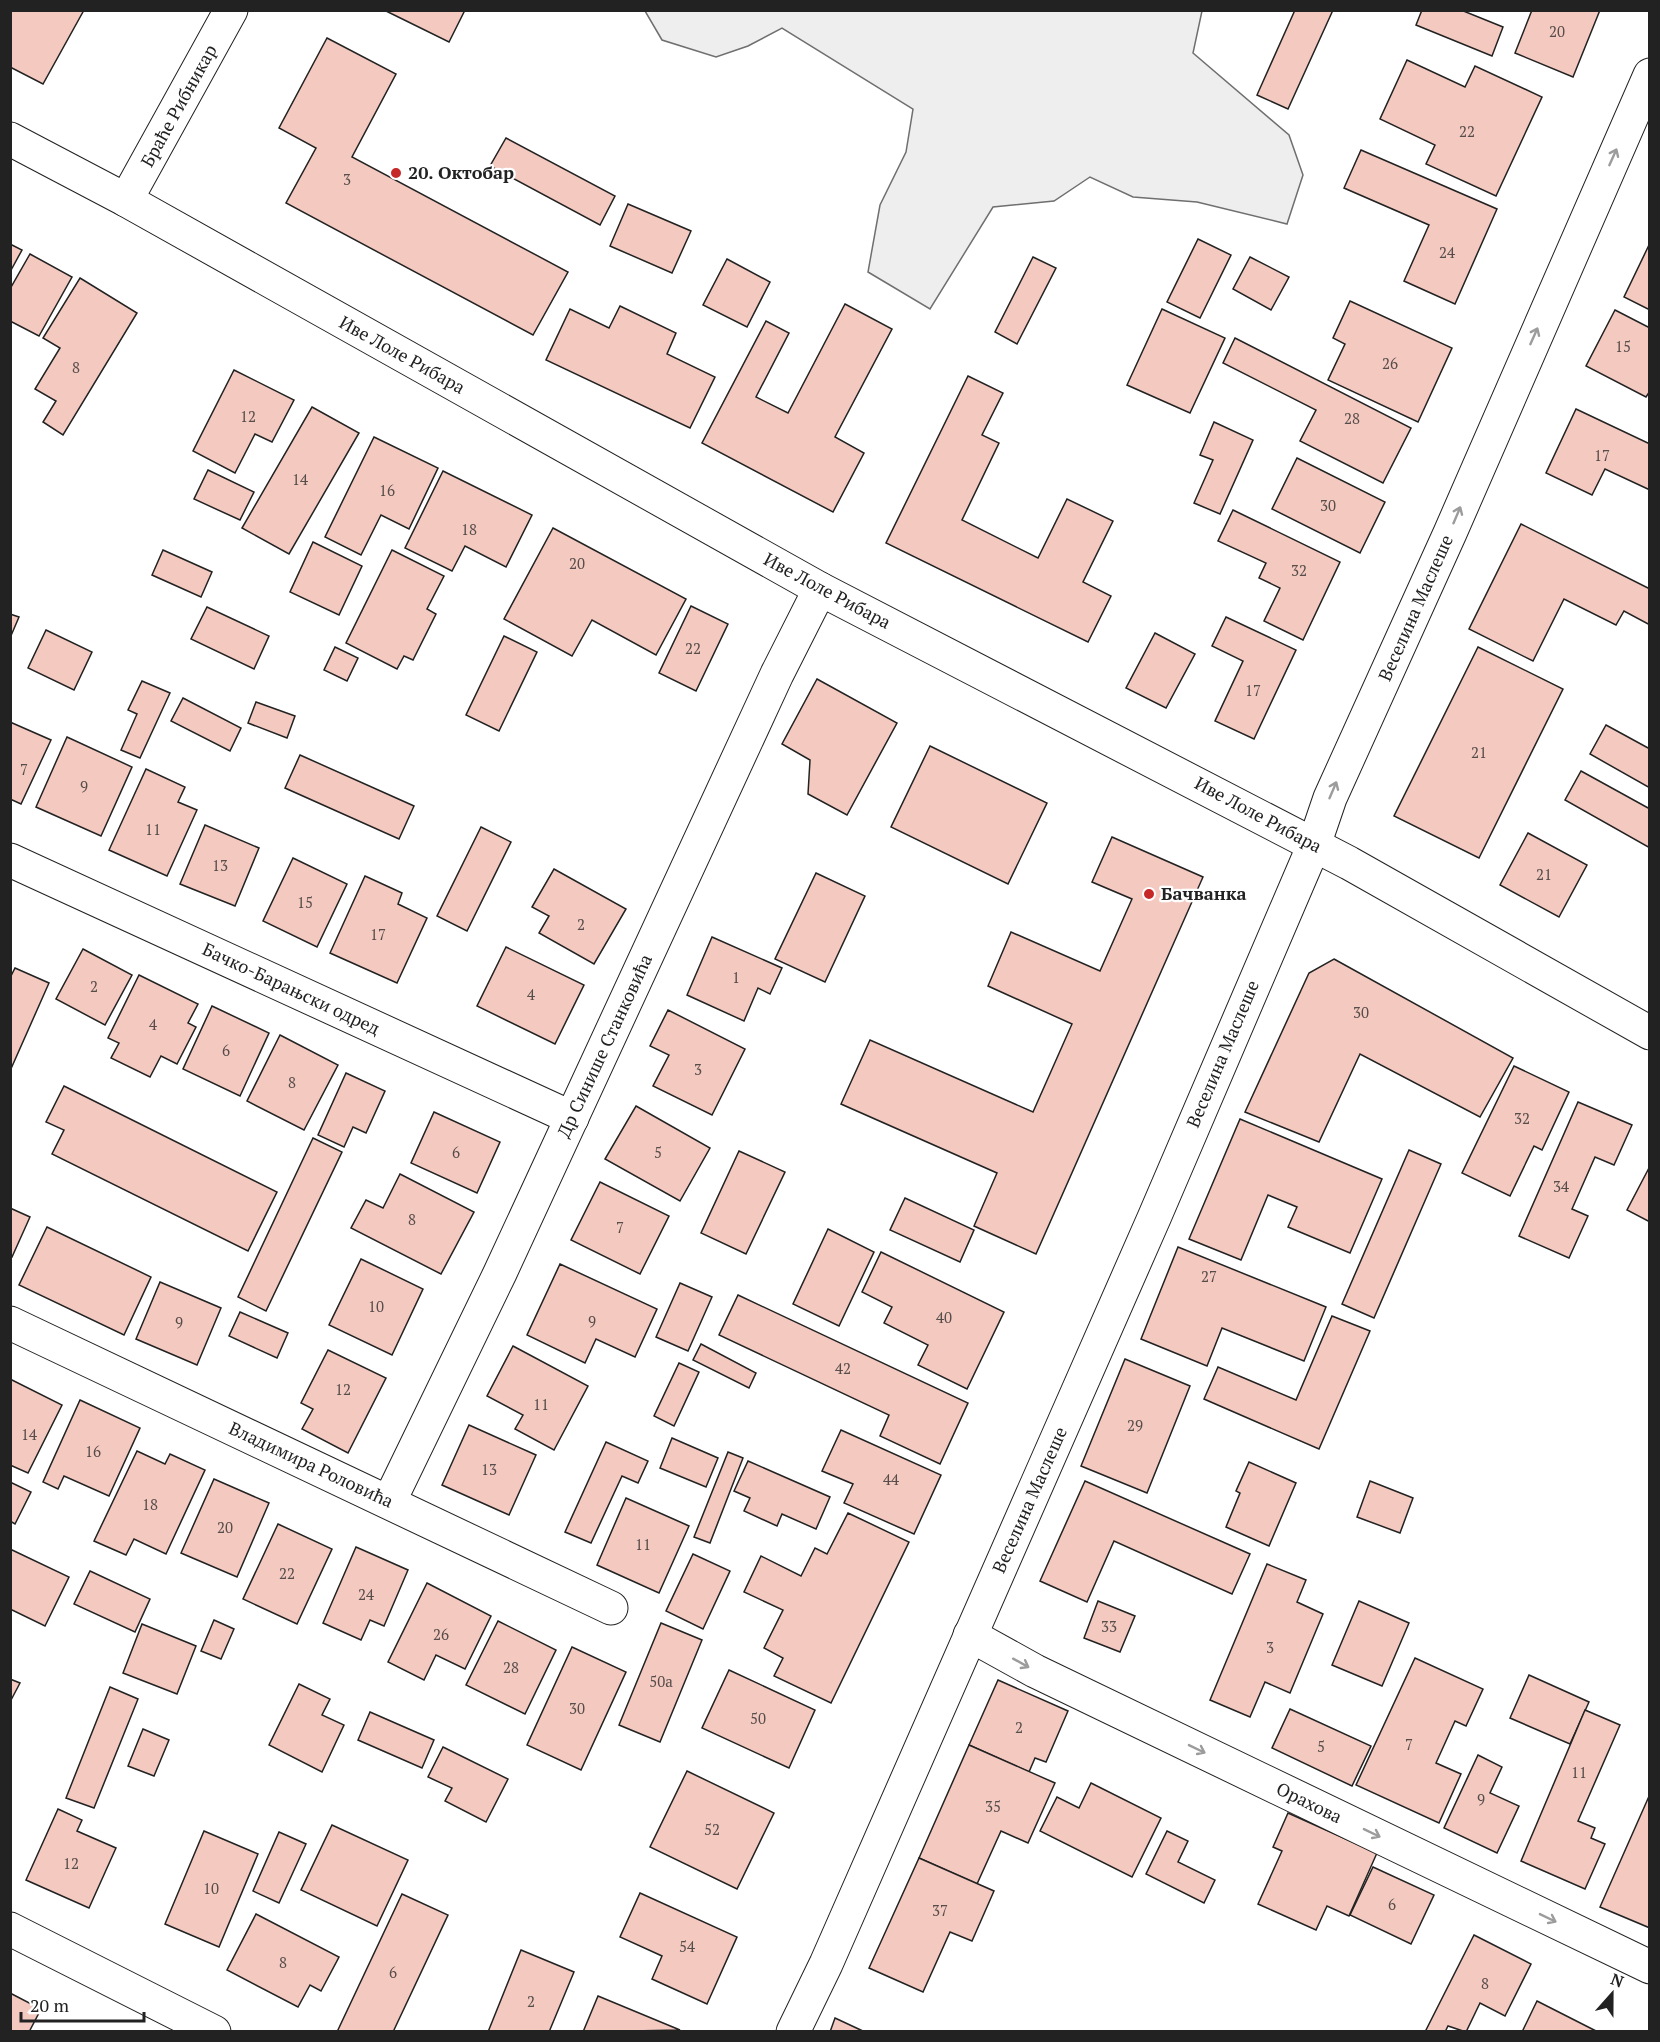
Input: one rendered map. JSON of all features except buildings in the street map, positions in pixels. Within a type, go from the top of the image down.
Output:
[{"type":"street","name":"Браће Рибникар","points":[[126,200],[231,10]]},
{"type":"street","name":"Веселина Маслеше","points":[[793,2031],[826,1964],[1154,1218],[1314,845],[1330,798],[1450,533],[1650,75]]},
{"type":"street","name":"Иве Лоле Рибара","points":[[10,139],[126,200],[820,589],[1314,845],[1650,1033]]},
{"type":"street","name":"Др Синише Станковића","points":[[388,1502],[572,1118],[772,685],[820,589]]},
{"type":"street","name":"Бачко-Барањски одред","points":[[10,860],[572,1118]]},
{"type":"street","name":"Владимира Роловића","points":[[10,1323],[611,1608]]},
{"type":"street","name":"Орахова","points":[[970,1635],[1035,1671],[1650,1967]]},
{"type":"street","points":[[10,1929],[214,2031]]},
{"type":"shaded area","points":[[645,11],[1202,11],[1193,53],[1289,135],[1303,175],[1287,224],[1197,202],[1133,197],[1090,177],[1054,201],[993,207],[930,309],[868,272],[880,205],[906,152],[913,109],[782,28],[748,46],[716,57],[662,40]]},
{"type":"place","name":"20. Октобар","points":[[396,173]]},
{"type":"place","name":"Бачванка","points":[[1149,894]]}]
